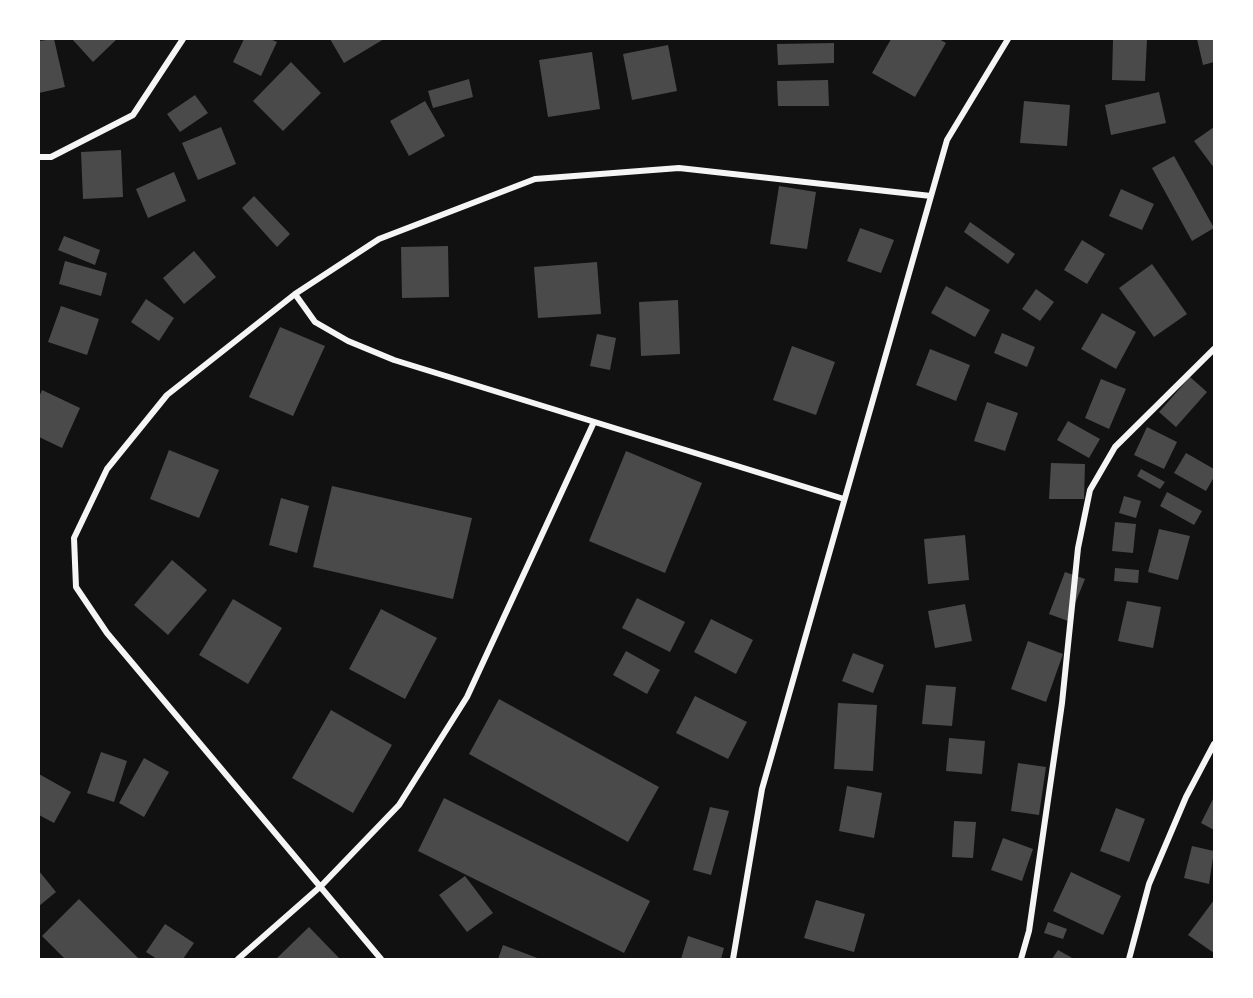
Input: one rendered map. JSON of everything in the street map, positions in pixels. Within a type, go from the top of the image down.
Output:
[{"type":"street","points":[[39,157],[51,157],[133,115],[183,39]]},
{"type":"street","points":[[733,959],[762,789],[947,140],[1008,39]]},
{"type":"street","points":[[381,959],[107,633],[76,587],[74,538],[106,469],[167,394],[295,294],[380,239],[535,179],[679,168],[931,196]]},
{"type":"street","points":[[295,294],[315,322],[348,341],[394,360],[844,500]]},
{"type":"street","points":[[1021,959],[1029,931],[1062,703],[1078,548],[1090,490],[1116,447],[1214,349]]},
{"type":"street","points":[[238,959],[321,886],[399,805],[467,697],[594,422]]},
{"type":"street","points":[[1129,959],[1149,884],[1186,797],[1214,744]]},
{"type":"building","points":[[54,39],[65,87],[39,93],[39,41]]},
{"type":"building","points":[[72,39],[117,39],[93,62]]},
{"type":"building","points":[[244,39],[270,39],[277,42],[261,76],[233,62]]},
{"type":"building","points":[[330,39],[384,39],[344,63]]},
{"type":"building","points":[[891,39],[939,39],[946,43],[915,97],[872,73]]},
{"type":"building","points":[[1113,39],[1147,39],[1145,81],[1112,80]]},
{"type":"building","points":[[1197,39],[1214,39],[1214,62],[1203,65]]},
{"type":"building","points":[[834,43],[834,63],[778,65],[777,44]]},
{"type":"building","points":[[668,45],[677,91],[632,100],[623,54]]},
{"type":"building","points":[[592,52],[600,109],[548,117],[539,60]]},
{"type":"building","points":[[291,62],[321,93],[283,131],[253,101]]},
{"type":"building","points":[[469,79],[473,97],[433,108],[428,91]]},
{"type":"building","points":[[828,80],[829,106],[778,106],[777,81]]},
{"type":"building","points":[[1159,92],[1166,123],[1111,135],[1105,105]]},
{"type":"building","points":[[195,95],[208,113],[180,132],[167,114]]},
{"type":"building","points":[[425,101],[445,136],[409,156],[390,121]]},
{"type":"building","points":[[1024,101],[1070,105],[1067,146],[1020,143]]},
{"type":"building","points":[[221,127],[236,164],[198,180],[182,143]]},
{"type":"building","points":[[1214,127],[1214,168],[1194,141]]},
{"type":"building","points":[[121,150],[123,197],[83,199],[81,152]]},
{"type":"building","points":[[1174,156],[1214,228],[1192,241],[1152,168]]},
{"type":"building","points":[[174,172],[186,201],[148,218],[136,189]]},
{"type":"building","points":[[779,186],[816,192],[807,249],[770,244]]},
{"type":"building","points":[[1121,189],[1154,204],[1142,230],[1109,216]]},
{"type":"building","points":[[254,196],[290,234],[277,247],[242,208]]},
{"type":"building","points":[[970,222],[1015,254],[1008,264],[964,232]]},
{"type":"building","points":[[860,228],[894,240],[881,273],[847,261]]},
{"type":"building","points":[[64,236],[100,250],[95,265],[58,250]]},
{"type":"building","points":[[1082,240],[1105,254],[1087,284],[1064,270]]},
{"type":"building","points":[[448,246],[449,297],[402,298],[401,247]]},
{"type":"building","points":[[194,251],[216,277],[184,304],[163,278]]},
{"type":"building","points":[[65,261],[107,273],[101,296],[59,284]]},
{"type":"building","points":[[597,262],[601,314],[538,318],[534,267]]},
{"type":"building","points":[[1152,264],[1187,314],[1154,337],[1119,288]]},
{"type":"building","points":[[946,286],[990,310],[975,337],[931,313]]},
{"type":"building","points":[[1036,289],[1054,302],[1040,321],[1022,309]]},
{"type":"building","points":[[146,299],[174,318],[159,341],[131,322]]},
{"type":"building","points":[[678,300],[680,354],[641,356],[639,302]]},
{"type":"building","points":[[61,306],[99,319],[87,355],[48,342]]},
{"type":"building","points":[[1102,313],[1136,332],[1116,369],[1081,349]]},
{"type":"building","points":[[280,327],[325,346],[293,416],[249,397]]},
{"type":"building","points":[[1002,333],[1035,347],[1027,367],[994,353]]},
{"type":"building","points":[[597,334],[616,338],[610,370],[590,366]]},
{"type":"building","points":[[792,346],[835,362],[816,415],[773,400]]},
{"type":"building","points":[[930,349],[970,365],[956,401],[916,385]]},
{"type":"building","points":[[1190,377],[1207,392],[1176,427],[1159,412]]},
{"type":"building","points":[[1101,379],[1126,389],[1109,429],[1085,418]]},
{"type":"building","points":[[42,390],[80,408],[62,448],[39,437],[39,397]]},
{"type":"building","points":[[987,402],[1018,413],[1005,451],[974,441]]},
{"type":"building","points":[[1068,421],[1100,439],[1089,458],[1057,440]]},
{"type":"building","points":[[1147,427],[1177,442],[1164,469],[1134,455]]},
{"type":"building","points":[[169,450],[219,470],[199,518],[150,499]]},
{"type":"building","points":[[626,451],[702,483],[665,573],[589,541]]},
{"type":"building","points":[[1186,453],[1214,469],[1214,477],[1206,491],[1174,473]]},
{"type":"building","points":[[1051,463],[1085,464],[1084,499],[1049,499]]},
{"type":"building","points":[[1141,469],[1165,482],[1160,489],[1137,476]]},
{"type":"building","points":[[332,486],[472,518],[453,599],[313,567]]},
{"type":"building","points":[[1167,492],[1202,511],[1194,525],[1160,506]]},
{"type":"building","points":[[1124,496],[1141,501],[1136,518],[1119,513]]},
{"type":"building","points":[[281,498],[309,506],[297,553],[269,545]]},
{"type":"building","points":[[1115,522],[1136,524],[1133,553],[1112,551]]},
{"type":"building","points":[[1159,529],[1190,536],[1178,580],[1148,572]]},
{"type":"building","points":[[965,535],[969,580],[928,584],[924,539]]},
{"type":"building","points":[[172,560],[207,590],[168,635],[134,605]]},
{"type":"building","points":[[1115,568],[1139,570],[1138,583],[1114,581]]},
{"type":"building","points":[[1065,572],[1085,579],[1068,621],[1049,614]]},
{"type":"building","points":[[637,598],[685,622],[670,652],[622,628]]},
{"type":"building","points":[[233,599],[282,628],[248,684],[199,655]]},
{"type":"building","points":[[1127,601],[1161,607],[1153,648],[1118,641]]},
{"type":"building","points":[[965,604],[972,641],[935,648],[928,611]]},
{"type":"building","points":[[381,609],[437,638],[405,699],[349,669]]},
{"type":"building","points":[[711,619],[753,640],[736,674],[694,652]]},
{"type":"building","points":[[1028,641],[1063,654],[1046,702],[1011,689]]},
{"type":"building","points":[[626,651],[660,670],[647,694],[613,675]]},
{"type":"building","points":[[853,653],[884,665],[873,693],[842,681]]},
{"type":"building","points":[[926,685],[956,687],[952,726],[922,724]]},
{"type":"building","points":[[695,696],[747,722],[728,759],[676,733]]},
{"type":"building","points":[[499,699],[659,787],[628,842],[469,754]]},
{"type":"building","points":[[838,703],[877,705],[873,771],[834,769]]},
{"type":"building","points":[[331,710],[392,745],[353,813],[292,778]]},
{"type":"building","points":[[949,738],[985,741],[982,774],[946,771]]},
{"type":"building","points":[[101,752],[127,761],[114,802],[87,793]]},
{"type":"building","points":[[144,758],[169,772],[144,817],[119,803]]},
{"type":"building","points":[[1018,763],[1046,767],[1039,815],[1011,811]]},
{"type":"building","points":[[39,774],[71,792],[54,823],[39,815]]},
{"type":"building","points":[[847,786],[882,793],[874,838],[839,831]]},
{"type":"building","points":[[1214,797],[1214,830],[1201,823]]},
{"type":"building","points":[[444,798],[650,901],[624,953],[418,851]]},
{"type":"building","points":[[710,807],[729,811],[711,875],[693,870]]},
{"type":"building","points":[[1116,808],[1145,819],[1129,862],[1100,851]]},
{"type":"building","points":[[954,821],[976,822],[973,858],[952,857]]},
{"type":"building","points":[[1003,838],[1033,849],[1022,881],[991,870]]},
{"type":"building","points":[[1192,846],[1214,851],[1209,884],[1184,878]]},
{"type":"building","points":[[39,871],[56,892],[39,906]]},
{"type":"building","points":[[1071,872],[1121,896],[1103,935],[1053,911]]},
{"type":"building","points":[[465,876],[493,913],[467,932],[439,895]]},
{"type":"building","points":[[79,899],[139,959],[65,959],[42,936]]},
{"type":"building","points":[[816,900],[865,914],[854,952],[804,938]]},
{"type":"building","points":[[1214,900],[1214,953],[1188,935]]},
{"type":"building","points":[[1048,922],[1067,929],[1063,939],[1044,933]]},
{"type":"building","points":[[165,924],[194,943],[183,959],[157,959],[146,952]]},
{"type":"building","points":[[309,927],[340,959],[276,959]]},
{"type":"building","points":[[688,936],[724,948],[721,959],[681,959]]},
{"type":"building","points":[[503,945],[540,959],[498,959]]},
{"type":"building","points":[[1058,950],[1074,959],[1052,959]]}]
